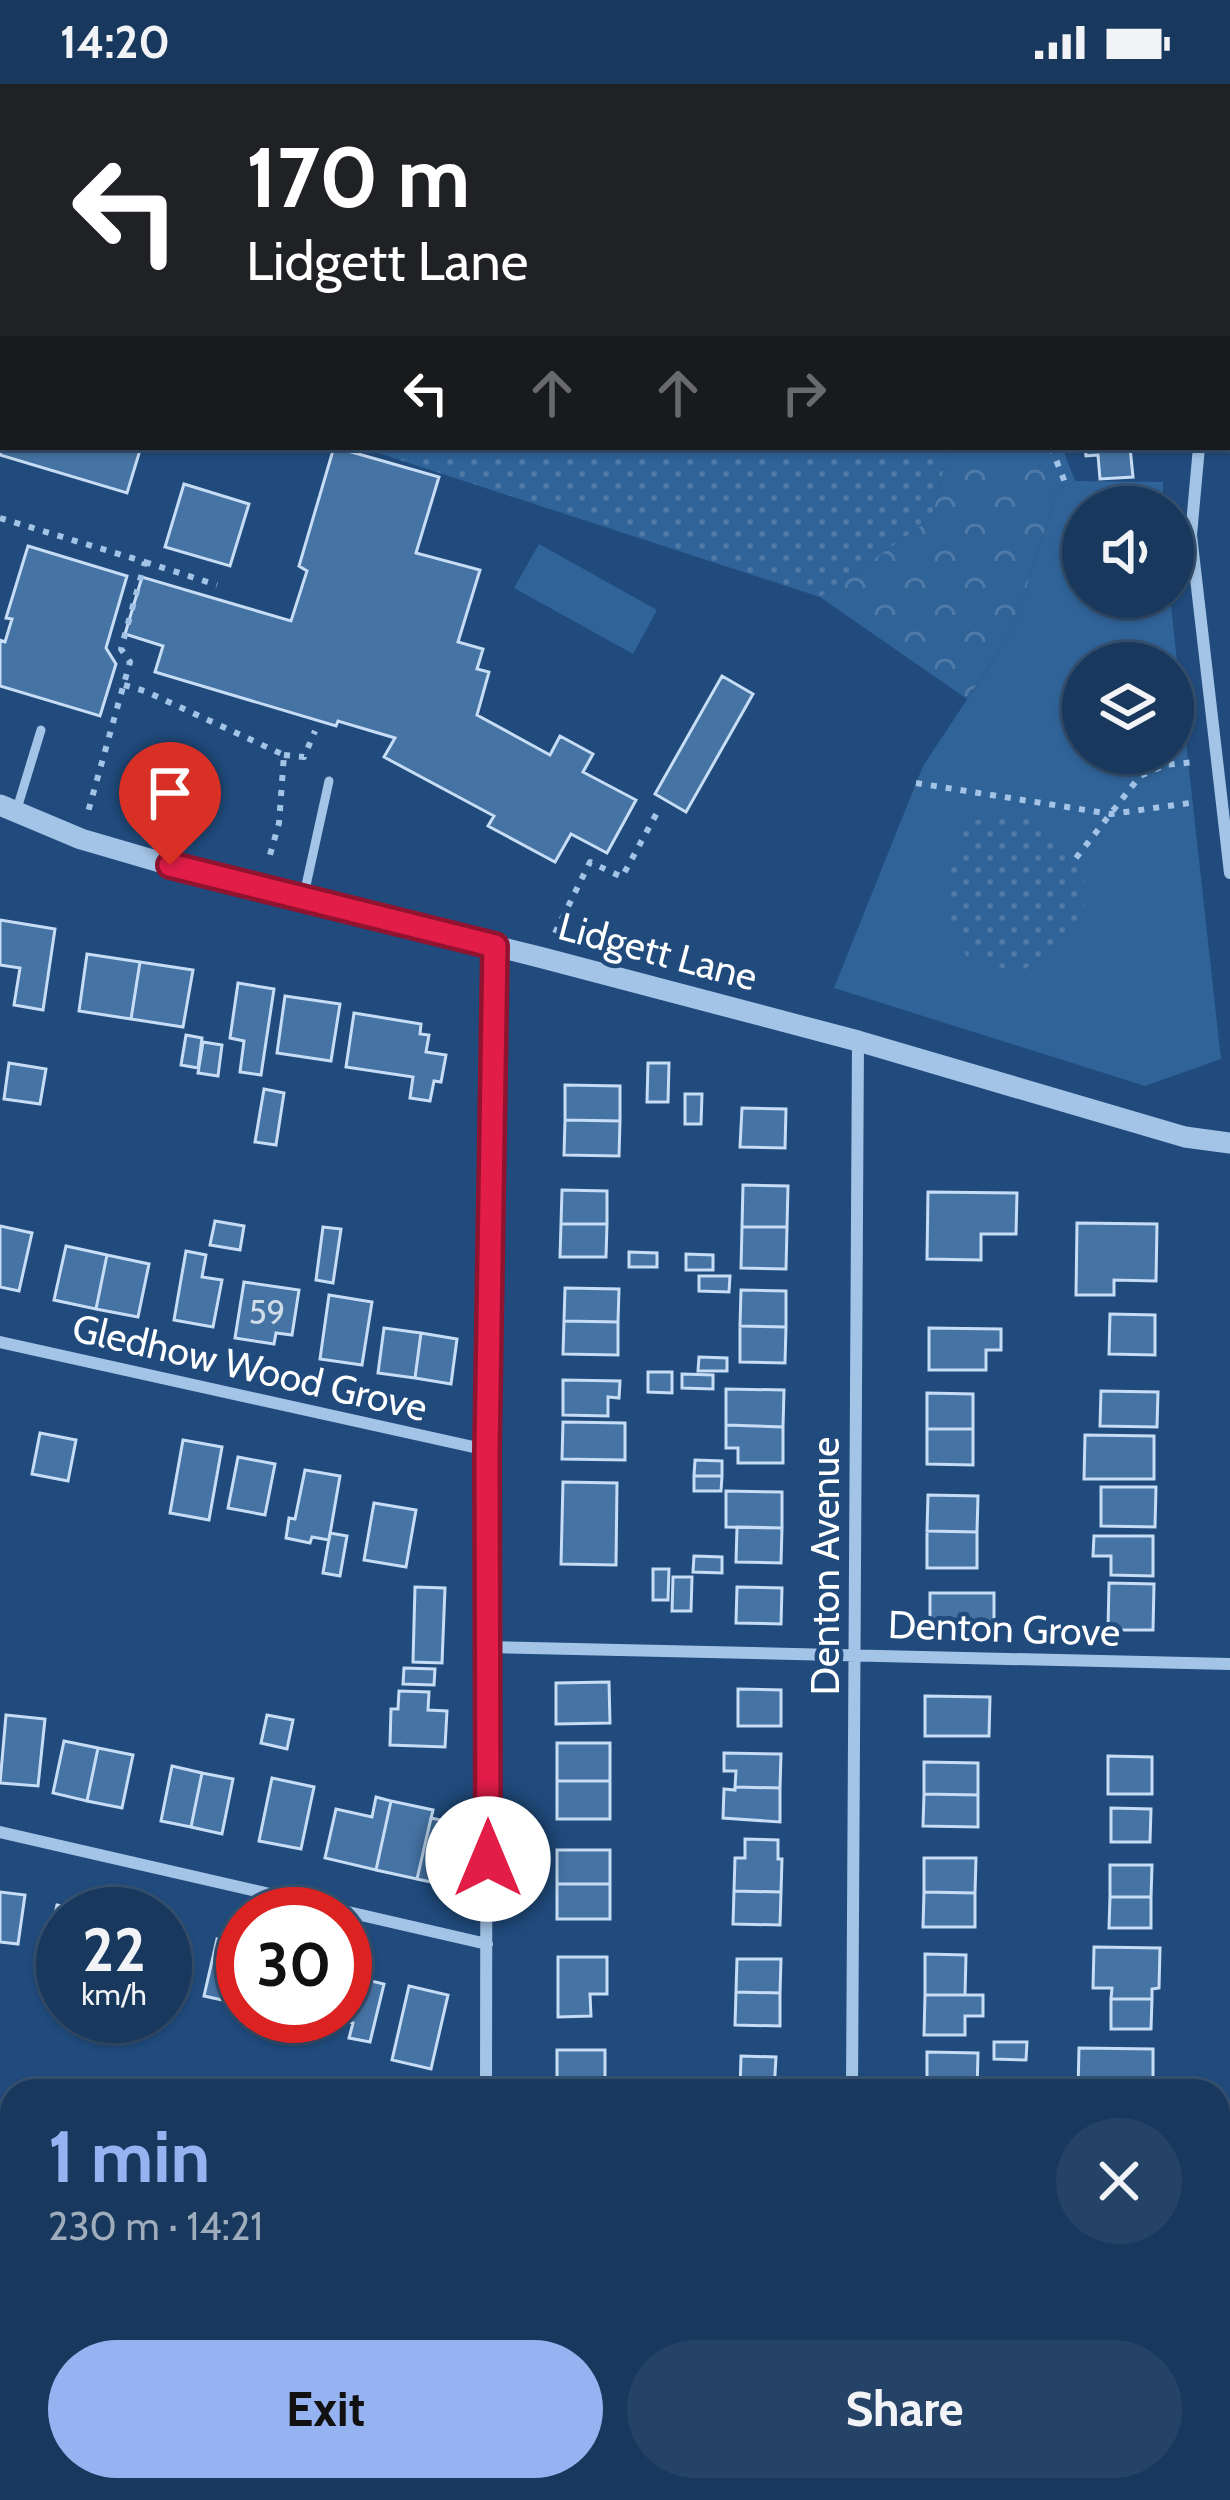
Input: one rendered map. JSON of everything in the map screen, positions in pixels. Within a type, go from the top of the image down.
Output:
[{"type":"street","points":[[1199,450],[1191,535],[1230,873]]},
{"type":"street","name":"Lidgett Lane","points":[[8,808],[81,839],[170,865],[858,1041],[1185,1137],[1230,1143]]},
{"type":"street","points":[[486,2079],[487,1450],[495,946]]},
{"type":"street","name":"Denton Avenue","points":[[852,2079],[858,1041]]},
{"type":"street","name":"Gledhow Wood Grove","points":[[0,1342],[487,1450]]},
{"type":"street","name":"Denton Grove","points":[[489,1647],[1230,1664]]},
{"type":"street","points":[[0,1832],[487,1944]]},
{"type":"lane","points":[[8,808],[41,730]]},
{"type":"lane","points":[[303,898],[329,781]]},
{"type":"path","points":[[1052,450],[1066,485]]},
{"type":"path","points":[[0,518],[217,585]]},
{"type":"path","points":[[81,839],[130,662],[121,649],[145,562]]},
{"type":"path","points":[[124,685],[284,755],[304,757],[315,731]]},
{"type":"path","points":[[274,841],[284,755]]},
{"type":"path","points":[[1076,858],[1140,776],[1165,765],[1216,759]]},
{"type":"path","points":[[916,783],[1111,814],[1222,799]]},
{"type":"path","points":[[543,958],[590,862],[622,877],[658,809]]},
{"type":"green space","points":[[369,450],[948,450],[932,518],[820,597]]},
{"type":"green space","points":[[948,450],[1063,450],[1075,481],[1057,490],[1013,630],[967,699],[820,597],[932,518]]},
{"type":"green space","points":[[1075,481],[1163,482],[1163,486],[1065,486]]},
{"type":"green space","points":[[1062,488],[1062,618],[1172,618],[1175,642],[1062,642],[1062,774],[1190,774],[1221,1059],[1145,1086],[834,988],[923,766],[1013,630],[1057,490]]},
{"type":"green space","points":[[539,544],[657,610],[633,654],[514,588]]},
{"type":"green space","points":[[1038,818],[1073,856],[1084,880],[1079,932],[1052,945],[1020,974],[966,956],[945,911],[951,864],[968,821]]},
{"type":"building","points":[[1,450],[140,450],[127,493],[0,455]]},
{"type":"building","points":[[333,450],[439,477],[416,553],[480,570],[458,642],[483,649],[477,669],[489,672],[477,715],[550,755],[560,736],[593,754],[583,772],[636,800],[607,853],[571,834],[555,862],[488,826],[494,816],[384,757],[395,738],[338,721],[336,726],[155,672],[163,646],[125,634],[142,577],[291,621],[307,571],[299,566]]},
{"type":"building","points":[[1085,450],[1130,450],[1133,477],[1100,479],[1098,455],[1086,456]]},
{"type":"building","points":[[184,484],[249,504],[230,566],[165,547]]},
{"type":"building","points":[[28,546],[127,576],[106,648],[116,664],[100,716],[0,686],[0,640],[5,642],[12,619],[6,618]]},
{"type":"building","points":[[722,676],[753,694],[686,812],[655,794]]},
{"type":"building","points":[[0,920],[55,929],[43,1010],[14,1005],[20,968],[0,965]]},
{"type":"building","points":[[87,954],[140,962],[131,1019],[79,1011]]},
{"type":"building","points":[[140,962],[193,970],[183,1027],[131,1019]]},
{"type":"building","points":[[238,983],[274,989],[261,1075],[240,1072],[244,1041],[230,1038]]},
{"type":"building","points":[[285,996],[340,1004],[331,1061],[277,1053]]},
{"type":"building","points":[[354,1013],[421,1024],[420,1034],[429,1035],[426,1052],[446,1055],[441,1082],[434,1081],[430,1101],[410,1098],[413,1077],[346,1067]]},
{"type":"building","points":[[186,1035],[202,1038],[198,1068],[181,1065]]},
{"type":"building","points":[[203,1042],[222,1045],[218,1076],[198,1073]]},
{"type":"building","points":[[9,1063],[46,1069],[40,1104],[4,1099]]},
{"type":"building","points":[[648,1063],[669,1063],[668,1102],[647,1102]]},
{"type":"building","points":[[565,1085],[620,1086],[620,1121],[565,1120]]},
{"type":"building","points":[[264,1089],[284,1093],[276,1145],[255,1142]]},
{"type":"building","points":[[685,1094],[702,1094],[701,1124],[685,1124]]},
{"type":"building","points":[[742,1108],[786,1109],[785,1148],[740,1147]]},
{"type":"building","points":[[565,1120],[620,1121],[619,1156],[564,1155]]},
{"type":"building","points":[[743,1185],[788,1186],[787,1227],[742,1227]]},
{"type":"building","points":[[562,1190],[607,1191],[607,1224],[561,1224]]},
{"type":"building","points":[[928,1192],[1017,1193],[1016,1234],[981,1234],[981,1260],[927,1259]]},
{"type":"building","points":[[215,1221],[244,1226],[240,1250],[210,1245]]},
{"type":"building","points":[[1077,1223],[1157,1224],[1156,1281],[1114,1280],[1114,1295],[1076,1295]]},
{"type":"building","points":[[561,1224],[607,1224],[606,1257],[560,1257]]},
{"type":"building","points":[[0,1226],[32,1233],[19,1291],[0,1287]]},
{"type":"building","points":[[323,1227],[341,1229],[333,1283],[316,1280]]},
{"type":"building","points":[[742,1227],[787,1227],[786,1269],[741,1268]]},
{"type":"building","points":[[66,1246],[107,1255],[96,1309],[54,1300]]},
{"type":"building","points":[[186,1251],[206,1255],[202,1277],[222,1280],[213,1327],[174,1320]]},
{"type":"building","points":[[629,1252],[657,1253],[657,1267],[629,1267]]},
{"type":"building","points":[[686,1254],[713,1255],[713,1270],[686,1270]]},
{"type":"building","points":[[107,1255],[149,1264],[138,1317],[96,1309]]},
{"type":"building","points":[[699,1276],[730,1276],[729,1292],[699,1291]]},
{"type":"building","points":[[244,1282],[299,1290],[292,1335],[276,1333],[274,1344],[235,1338]]},
{"type":"building","points":[[565,1288],[619,1289],[618,1322],[564,1321]]},
{"type":"building","points":[[741,1290],[786,1291],[786,1327],[740,1326]]},
{"type":"building","points":[[329,1295],[372,1302],[362,1365],[320,1359]]},
{"type":"building","points":[[1110,1314],[1155,1315],[1155,1355],[1109,1354]]},
{"type":"building","points":[[564,1321],[618,1322],[618,1355],[563,1354]]},
{"type":"building","points":[[740,1326],[786,1327],[785,1363],[740,1362]]},
{"type":"building","points":[[384,1328],[421,1333],[415,1378],[378,1373]]},
{"type":"building","points":[[929,1328],[1001,1329],[1001,1350],[986,1350],[986,1370],[929,1370]]},
{"type":"building","points":[[421,1333],[457,1339],[451,1384],[415,1378]]},
{"type":"building","points":[[699,1357],[727,1358],[727,1371],[698,1371]]},
{"type":"building","points":[[648,1372],[672,1372],[672,1393],[648,1392]]},
{"type":"building","points":[[682,1374],[713,1375],[713,1389],[682,1388]]},
{"type":"building","points":[[563,1380],[620,1381],[619,1398],[608,1397],[608,1416],[563,1415]]},
{"type":"building","points":[[726,1389],[784,1390],[783,1427],[726,1425]]},
{"type":"building","points":[[1101,1391],[1158,1392],[1157,1427],[1100,1426]]},
{"type":"building","points":[[927,1393],[973,1394],[973,1429],[927,1429]]},
{"type":"building","points":[[563,1422],[625,1423],[625,1460],[562,1459]]},
{"type":"building","points":[[726,1425],[783,1427],[783,1463],[738,1463],[738,1448],[726,1448]]},
{"type":"building","points":[[927,1429],[973,1429],[973,1465],[927,1464]]},
{"type":"building","points":[[40,1433],[76,1440],[68,1481],[32,1474]]},
{"type":"building","points":[[1085,1435],[1154,1436],[1154,1479],[1084,1479]]},
{"type":"building","points":[[183,1440],[222,1447],[209,1520],[170,1513]]},
{"type":"building","points":[[238,1457],[275,1464],[265,1515],[228,1508]]},
{"type":"building","points":[[695,1460],[722,1461],[722,1476],[694,1476]]},
{"type":"building","points":[[305,1470],[340,1476],[329,1540],[312,1537],[310,1543],[286,1538]]},
{"type":"building","points":[[694,1476],[722,1476],[721,1491],[694,1491]]},
{"type":"building","points":[[563,1482],[617,1483],[616,1565],[561,1564]]},
{"type":"building","points":[[1101,1487],[1156,1487],[1155,1527],[1101,1526]]},
{"type":"building","points":[[726,1491],[782,1492],[782,1528],[726,1527]]},
{"type":"building","points":[[928,1495],[978,1496],[977,1532],[927,1531]]},
{"type":"building","points":[[374,1503],[416,1510],[406,1567],[364,1560]]},
{"type":"building","points":[[737,1527],[782,1528],[781,1563],[736,1562]]},
{"type":"building","points":[[927,1531],[977,1532],[977,1568],[927,1568]]},
{"type":"building","points":[[330,1533],[347,1536],[340,1576],[323,1573]]},
{"type":"building","points":[[1094,1536],[1153,1536],[1153,1576],[1111,1575],[1111,1556],[1093,1556]]},
{"type":"building","points":[[694,1556],[722,1557],[722,1573],[693,1572]]},
{"type":"building","points":[[653,1569],[669,1569],[668,1600],[653,1600]]},
{"type":"building","points":[[673,1577],[692,1577],[691,1611],[672,1611]]},
{"type":"building","points":[[1109,1583],[1154,1584],[1153,1630],[1108,1630]]},
{"type":"building","points":[[415,1587],[445,1588],[442,1663],[413,1662]]},
{"type":"building","points":[[737,1587],[782,1588],[781,1624],[736,1623]]},
{"type":"building","points":[[930,1593],[994,1593],[994,1623],[930,1622]]},
{"type":"building","points":[[404,1668],[435,1669],[434,1685],[403,1684]]},
{"type":"building","points":[[609,1682],[610,1723],[556,1724],[556,1683]]},
{"type":"building","points":[[738,1689],[781,1690],[781,1726],[738,1726]]},
{"type":"building","points":[[399,1691],[429,1692],[428,1710],[447,1711],[445,1747],[390,1745],[391,1709],[398,1709]]},
{"type":"building","points":[[925,1696],[990,1697],[989,1736],[925,1736]]},
{"type":"building","points":[[6,1715],[45,1719],[38,1786],[0,1783]]},
{"type":"building","points":[[267,1715],[293,1720],[287,1749],[261,1743]]},
{"type":"building","points":[[64,1741],[98,1748],[87,1801],[53,1793]]},
{"type":"building","points":[[557,1743],[610,1743],[610,1781],[557,1781]]},
{"type":"building","points":[[98,1748],[133,1755],[122,1808],[87,1801]]},
{"type":"building","points":[[724,1753],[781,1754],[780,1788],[735,1787],[736,1771],[724,1771]]},
{"type":"building","points":[[1108,1756],[1152,1757],[1152,1794],[1108,1794]]},
{"type":"building","points":[[924,1762],[978,1763],[978,1795],[924,1794]]},
{"type":"building","points":[[172,1766],[202,1773],[191,1827],[161,1821]]},
{"type":"building","points":[[202,1773],[233,1779],[222,1834],[191,1827]]},
{"type":"building","points":[[272,1778],[314,1787],[301,1849],[259,1841]]},
{"type":"building","points":[[557,1781],[610,1781],[610,1819],[557,1819]]},
{"type":"building","points":[[780,1788],[780,1822],[723,1818],[724,1789]]},
{"type":"building","points":[[924,1794],[978,1795],[978,1827],[923,1826]]},
{"type":"building","points":[[376,1797],[391,1801],[376,1870],[325,1858],[336,1809],[372,1817]]},
{"type":"building","points":[[391,1801],[433,1810],[417,1879],[376,1870]]},
{"type":"building","points":[[1111,1808],[1151,1809],[1150,1842],[1111,1842]]},
{"type":"building","points":[[431,1818],[459,1824],[445,1885],[417,1879]]},
{"type":"building","points":[[745,1839],[778,1840],[781,1892],[734,1891],[735,1858],[745,1858]]},
{"type":"building","points":[[557,1850],[610,1850],[610,1884],[557,1884]]},
{"type":"building","points":[[924,1858],[976,1858],[975,1893],[924,1892]]},
{"type":"building","points":[[1110,1865],[1152,1865],[1151,1897],[1110,1897]]},
{"type":"building","points":[[557,1884],[610,1884],[610,1919],[557,1919]]},
{"type":"building","points":[[734,1891],[781,1892],[780,1925],[733,1924]]},
{"type":"building","points":[[0,1892],[25,1895],[18,1944],[0,1942]]},
{"type":"building","points":[[924,1892],[975,1893],[975,1927],[923,1927]]},
{"type":"building","points":[[1110,1897],[1151,1897],[1151,1928],[1109,1928]]},
{"type":"building","points":[[216,1943],[216,1999],[204,1996]]},
{"type":"building","points":[[1094,1947],[1160,1948],[1159,1988],[1152,1989],[1152,1999],[1111,1999],[1112,1988],[1093,1988]]},
{"type":"building","points":[[925,1954],[966,1955],[965,1995],[925,1995]]},
{"type":"building","points":[[558,1957],[607,1957],[607,1994],[590,1994],[591,2016],[558,2017]]},
{"type":"building","points":[[737,1959],[781,1959],[780,1993],[736,1992]]},
{"type":"building","points":[[372,1981],[384,1984],[372,2034]]},
{"type":"building","points":[[409,1986],[448,1995],[431,2069],[392,2060]]},
{"type":"building","points":[[736,1992],[780,1993],[780,2026],[735,2025]]},
{"type":"building","points":[[925,1995],[983,1995],[983,2016],[965,2016],[965,2035],[924,2035]]},
{"type":"building","points":[[1111,1999],[1152,1999],[1151,2029],[1111,2029]]},
{"type":"building","points":[[994,2042],[1027,2042],[1026,2060],[994,2059]]},
{"type":"building","points":[[1079,2048],[1153,2049],[1153,2079],[1078,2079]]},
{"type":"building","points":[[557,2050],[605,2050],[605,2079],[557,2079]]},
{"type":"building","points":[[927,2052],[978,2053],[977,2079],[927,2079]]},
{"type":"building","points":[[741,2056],[776,2057],[775,2079],[740,2079]]},
{"type":"route","points":[[170,865],[495,946],[487,1450],[488,1859]]}]
